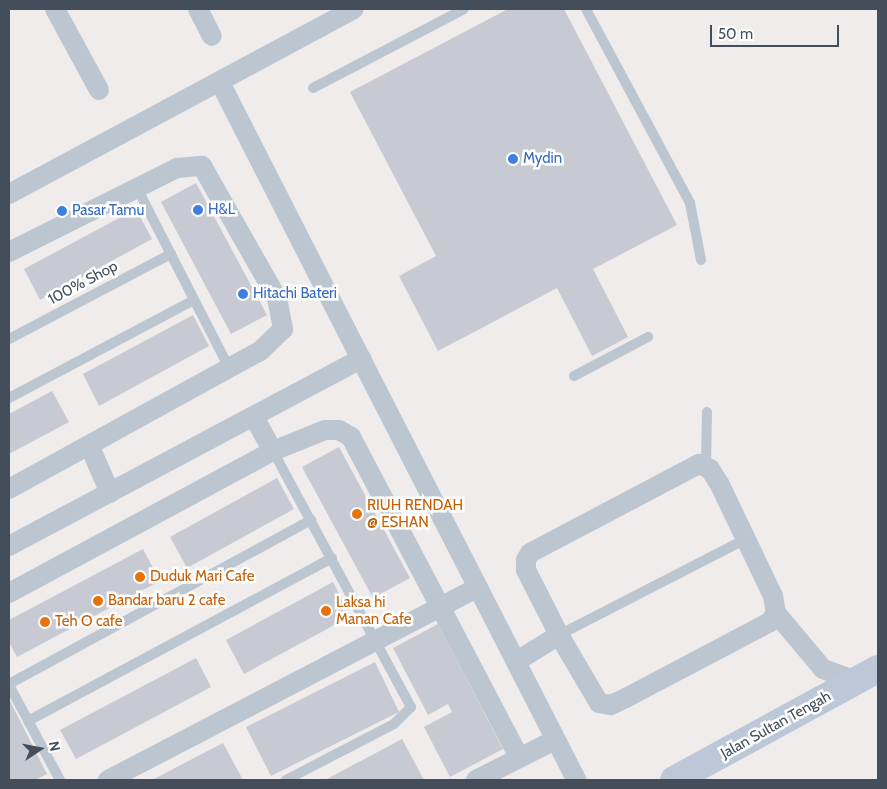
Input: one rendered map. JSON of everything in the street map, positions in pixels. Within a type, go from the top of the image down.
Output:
[{"type":"main road","name":"Jalan Sultan Tengah","points":[[674,780],[867,675]]},
{"type":"street","points":[[55,9],[99,90]]},
{"type":"street","points":[[198,9],[212,36]]},
{"type":"street","points":[[9,194],[354,9]]},
{"type":"street","points":[[220,82],[517,661],[576,780]]},
{"type":"street","points":[[9,252],[177,168],[191,165],[208,170],[277,298],[283,329],[260,351],[90,447],[9,489]]},
{"type":"street","points":[[9,546],[362,359]]},
{"type":"street","points":[[254,417],[273,451]]},
{"type":"street","points":[[9,594],[273,451],[325,430],[351,436],[519,757]]},
{"type":"street","points":[[90,447],[110,493]]},
{"type":"street","points":[[776,613],[770,622],[611,705],[590,694],[526,570],[530,554],[692,466],[706,467],[720,485],[746,539],[773,596],[776,613],[822,669],[867,675]]},
{"type":"street","points":[[108,780],[478,587]]},
{"type":"street","points":[[517,661],[558,635]]},
{"type":"street","points":[[476,780],[555,740]]},
{"type":"lane","points":[[313,88],[464,9]]},
{"type":"lane","points":[[586,9],[690,203],[701,260]]},
{"type":"lane","points":[[137,188],[229,368]]},
{"type":"lane","name":"100% Shop","points":[[9,339],[171,254]]},
{"type":"lane","points":[[9,398],[194,300]]},
{"type":"lane","points":[[574,376],[648,337]]},
{"type":"lane","points":[[706,467],[707,412]]},
{"type":"lane","points":[[273,451],[408,699],[407,714],[286,780]]},
{"type":"lane","points":[[60,780],[9,685],[311,520]]},
{"type":"lane","points":[[558,635],[746,539]]},
{"type":"lane","points":[[28,721],[332,558]]},
{"type":"building","name":"Mydin","points":[[508,9],[564,9],[677,225],[593,269],[628,337],[592,356],[557,288],[438,351],[399,276],[436,256],[350,92]]},
{"type":"building","points":[[196,183],[267,315],[231,334],[161,202]]},
{"type":"building","points":[[136,209],[152,239],[40,300],[24,269]]},
{"type":"building","points":[[193,315],[209,346],[99,406],[83,374]]},
{"type":"building","points":[[52,391],[69,422],[9,454],[9,414]]},
{"type":"building","points":[[339,447],[410,578],[373,598],[302,467]]},
{"type":"building","points":[[277,478],[294,509],[187,568],[170,537]]},
{"type":"building","points":[[143,549],[160,581],[17,657],[9,642],[9,620]]},
{"type":"building","points":[[333,582],[351,616],[244,674],[226,640]]},
{"type":"building","points":[[438,624],[503,749],[450,777],[424,727],[452,712],[448,704],[428,715],[393,648]]},
{"type":"building","points":[[196,658],[211,687],[76,759],[60,730]]},
{"type":"building","points":[[375,662],[399,712],[271,776],[246,727]]},
{"type":"building","points":[[9,699],[47,774],[35,780],[9,780]]},
{"type":"building","points":[[402,739],[424,780],[325,780]]},
{"type":"building","points":[[223,743],[243,780],[152,780]]},
{"type":"place","name":"Mydin","points":[[513,159]]},
{"type":"place","name":"H&L","points":[[198,210]]},
{"type":"place","name":"Pasar Tamu","points":[[62,211]]},
{"type":"place","name":"Hitachi Bateri","points":[[243,294]]},
{"type":"place","name":"RIUH RENDAH @ ESHAN","points":[[357,514]]},
{"type":"place","name":"Duduk Mari Cafe","points":[[140,577]]},
{"type":"place","name":"Bandar baru 2 cafe","points":[[98,601]]},
{"type":"place","name":"Laksa hi Manan Cafe","points":[[326,611]]},
{"type":"place","name":"Teh O cafe","points":[[45,622]]}]
